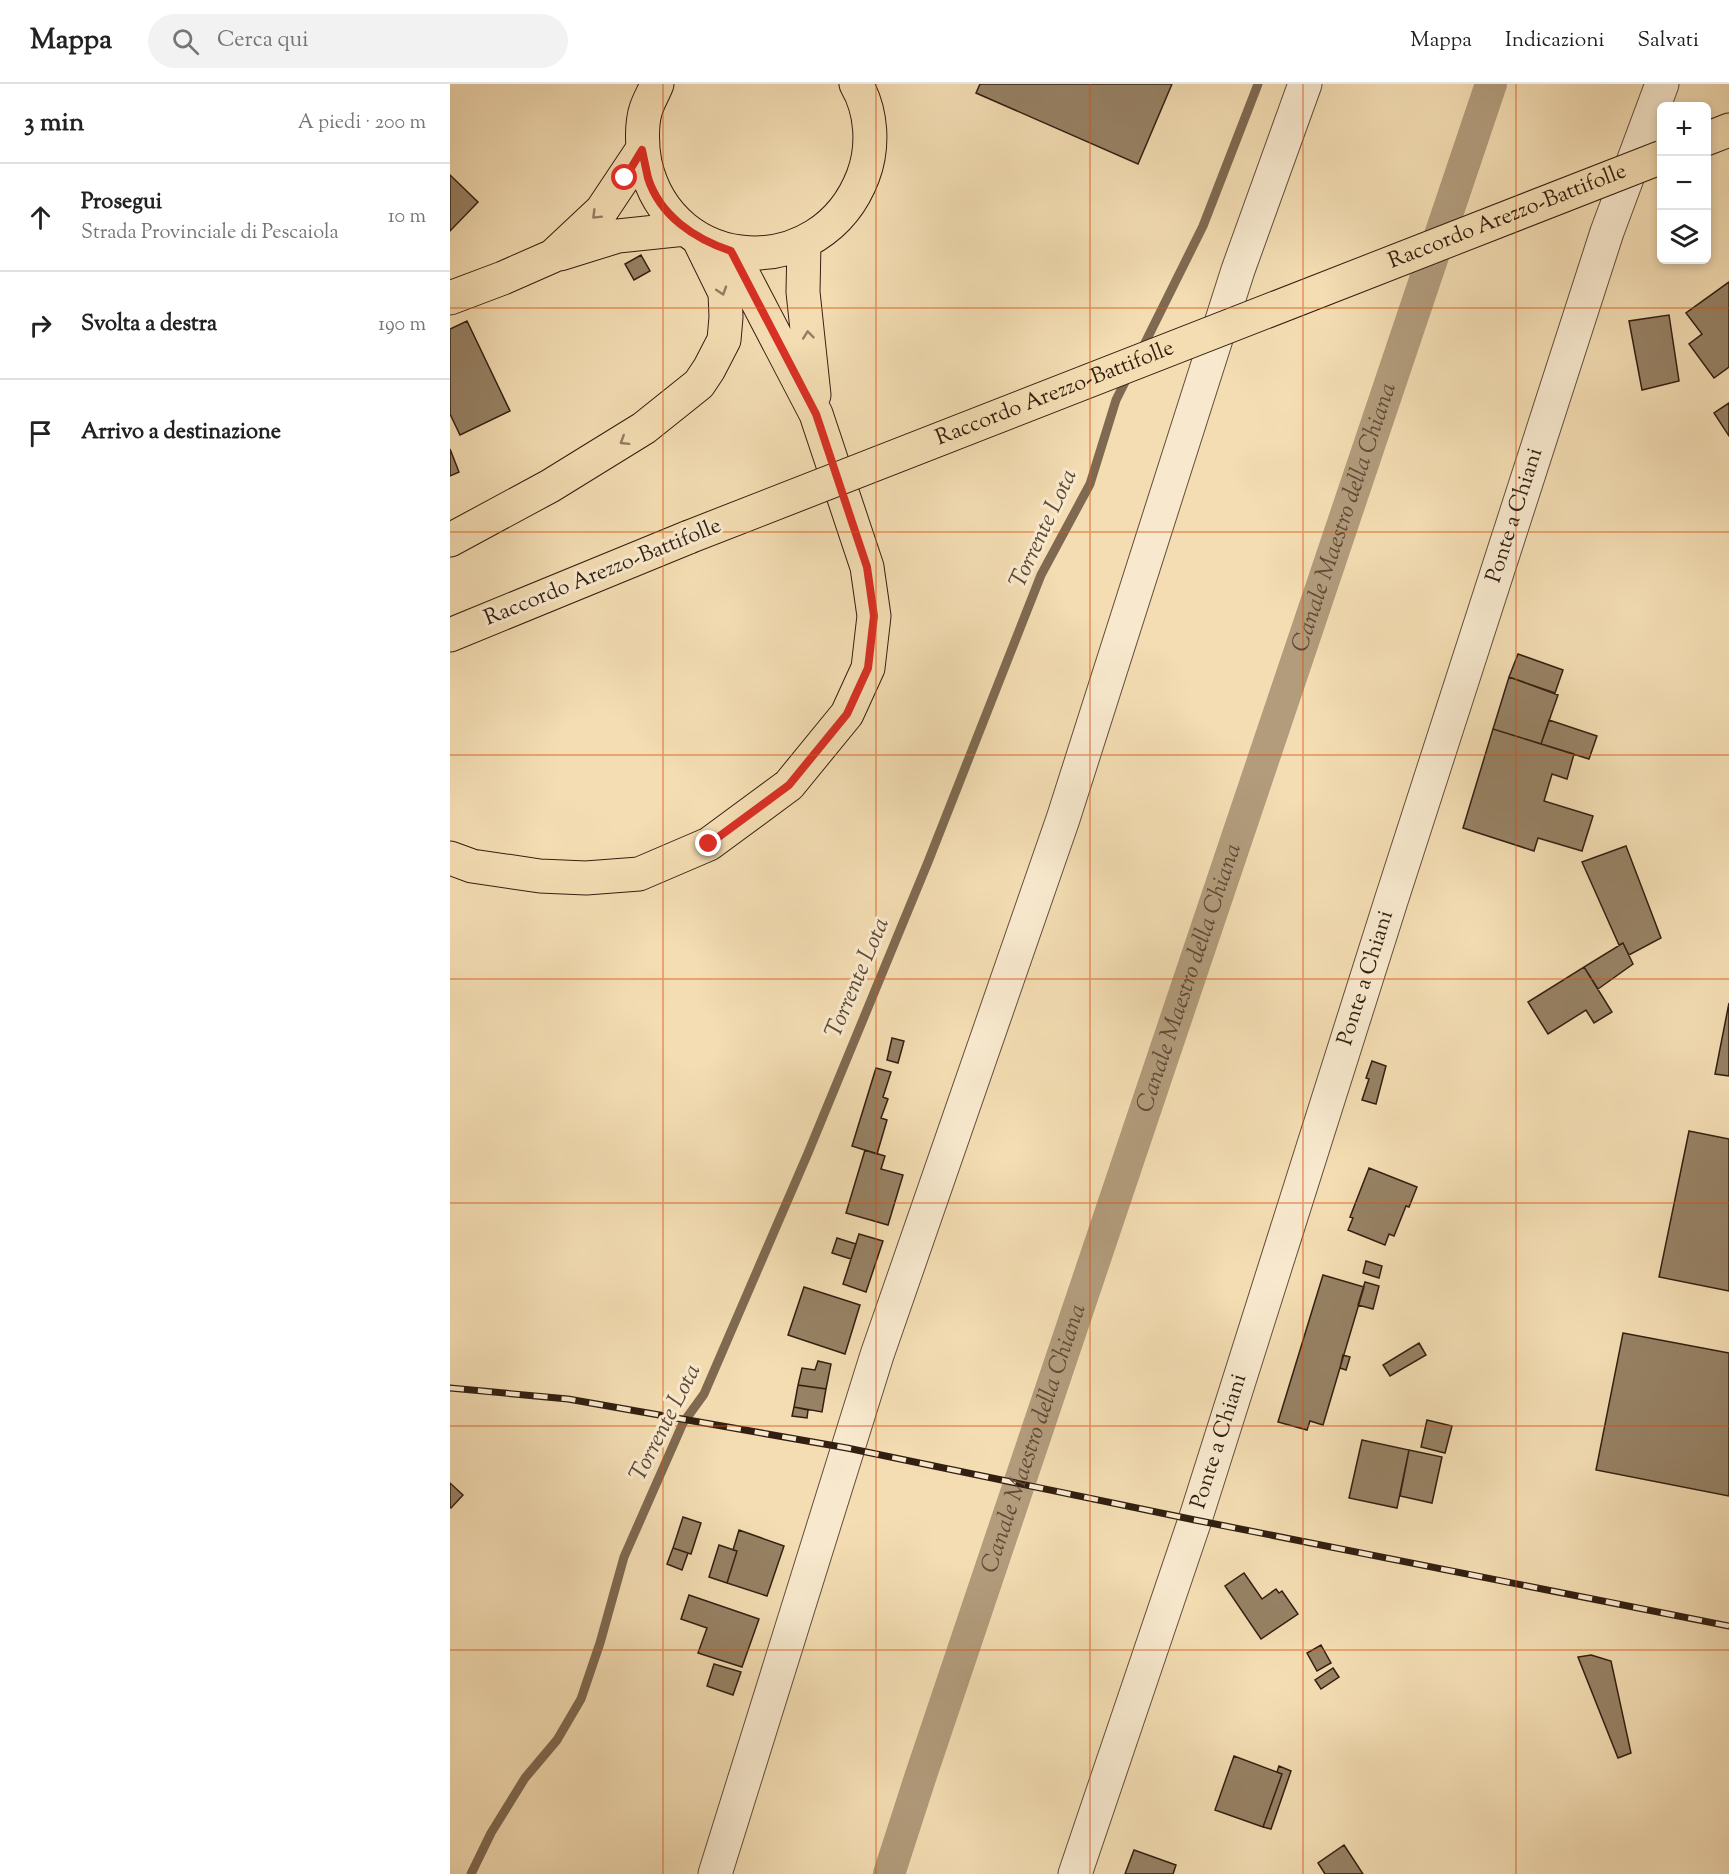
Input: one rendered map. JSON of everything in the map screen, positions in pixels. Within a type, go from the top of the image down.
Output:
[{"type":"main road","points":[[450,540],[550,486],[644,428],[699,384],[724,340],[726,317],[724,293],[691,233],[663,207],[649,180],[642,150],[645,111],[657,84]]},
{"type":"main road","points":[[450,298],[553,256],[618,236],[691,233],[731,251],[755,254],[780,251],[804,243],[834,224],[856,195],[869,162],[870,126],[860,86]]},
{"type":"main road","points":[[1711,137],[1729,130]]},
{"type":"main road","points":[[553,256],[602,210],[642,150]]},
{"type":"main road","name":"Raccordo Arezzo-Battifolle","points":[[450,635],[689,537],[1657,159]]},
{"type":"main road","points":[[804,243],[803,292],[816,414]]},
{"type":"main road","points":[[450,858],[472,866],[540,876],[586,878],[639,874],[709,844],[789,785],[847,714],[868,668],[874,616],[867,567],[816,414],[731,251]]},
{"type":"main road","points":[[450,654],[561,589]]},
{"type":"street","points":[[716,1874],[877,1354],[1063,819],[1238,270],[1305,84]]},
{"type":"street","name":"Ponte a Chiani","points":[[1075,1874],[1195,1520],[1607,232],[1662,84]]},
{"type":"building","points":[[980,84],[1172,84],[1138,164],[976,93]]},
{"type":"building","points":[[450,175],[478,202],[450,231]]},
{"type":"building","points":[[641,255],[650,271],[634,280],[625,264]]},
{"type":"building","points":[[1729,282],[1729,367],[1714,378],[1689,344],[1702,334],[1686,313]]},
{"type":"building","points":[[1669,315],[1679,381],[1642,390],[1629,321]]},
{"type":"building","points":[[467,321],[510,411],[460,435],[450,414],[450,329]]},
{"type":"building","points":[[1729,403],[1729,436],[1714,413]]},
{"type":"building","points":[[450,449],[459,472],[450,476]]},
{"type":"building","points":[[1518,654],[1563,670],[1555,693],[1509,677]]},
{"type":"building","points":[[1509,677],[1558,695],[1541,744],[1493,729]]},
{"type":"building","points":[[1549,720],[1597,736],[1589,759],[1541,744]]},
{"type":"building","points":[[1493,729],[1574,754],[1567,779],[1552,774],[1544,801],[1593,816],[1582,851],[1538,838],[1534,851],[1463,828]]},
{"type":"building","points":[[1626,846],[1661,938],[1629,955],[1623,943],[1619,945],[1582,862]]},
{"type":"building","points":[[1623,943],[1633,964],[1598,989],[1584,967]]},
{"type":"building","points":[[1584,967],[1612,1012],[1594,1023],[1586,1010],[1548,1034],[1528,1002]]},
{"type":"building","points":[[1729,1003],[1729,1076],[1715,1074]]},
{"type":"building","points":[[892,1038],[904,1041],[898,1063],[887,1060]]},
{"type":"building","points":[[1372,1061],[1386,1066],[1376,1104],[1362,1100]]},
{"type":"building","points":[[876,1068],[891,1072],[883,1097],[888,1099],[881,1118],[887,1120],[877,1154],[852,1146]]},
{"type":"building","points":[[1689,1131],[1729,1139],[1729,1291],[1659,1277]]},
{"type":"building","points":[[865,1150],[885,1156],[881,1169],[903,1175],[888,1225],[846,1213]]},
{"type":"building","points":[[1369,1168],[1417,1187],[1409,1207],[1406,1206],[1394,1236],[1389,1234],[1385,1245],[1348,1230],[1353,1218],[1350,1217]]},
{"type":"building","points":[[859,1234],[883,1241],[866,1292],[843,1284]]},
{"type":"building","points":[[837,1238],[856,1244],[851,1259],[832,1253]]},
{"type":"building","points":[[1366,1261],[1382,1266],[1379,1278],[1363,1273]]},
{"type":"building","points":[[1323,1275],[1364,1287],[1323,1425],[1310,1421],[1307,1430],[1278,1422]]},
{"type":"building","points":[[1365,1282],[1379,1286],[1373,1309],[1358,1305]]},
{"type":"building","points":[[804,1287],[860,1305],[845,1354],[788,1335]]},
{"type":"building","points":[[1623,1333],[1729,1353],[1729,1496],[1596,1470]]},
{"type":"building","points":[[1419,1343],[1426,1355],[1390,1376],[1383,1365]]},
{"type":"building","points":[[1343,1355],[1350,1357],[1346,1370],[1340,1368]]},
{"type":"building","points":[[818,1361],[831,1364],[826,1389],[798,1385],[802,1368],[815,1370]]},
{"type":"building","points":[[798,1385],[826,1389],[822,1412],[794,1407]]},
{"type":"building","points":[[794,1407],[808,1410],[807,1418],[792,1416]]},
{"type":"building","points":[[1427,1420],[1452,1426],[1445,1453],[1421,1447]]},
{"type":"building","points":[[1362,1440],[1409,1450],[1397,1508],[1349,1498]]},
{"type":"building","points":[[1409,1450],[1442,1457],[1432,1503],[1400,1496]]},
{"type":"building","points":[[450,1483],[463,1495],[451,1508],[450,1507]]},
{"type":"building","points":[[683,1517],[701,1523],[691,1554],[673,1548]]},
{"type":"building","points":[[739,1530],[784,1546],[767,1596],[727,1583],[737,1551],[733,1550]]},
{"type":"building","points":[[719,1545],[737,1551],[727,1583],[709,1577]]},
{"type":"building","points":[[673,1548],[688,1553],[682,1570],[667,1564]]},
{"type":"building","points":[[1244,1573],[1262,1599],[1276,1589],[1279,1593],[1282,1591],[1298,1614],[1261,1639],[1225,1586]]},
{"type":"building","points":[[689,1595],[759,1619],[742,1667],[698,1653],[707,1628],[681,1619]]},
{"type":"building","points":[[1321,1645],[1331,1663],[1317,1671],[1307,1653]]},
{"type":"building","points":[[1591,1655],[1611,1661],[1631,1753],[1618,1758],[1578,1657]]},
{"type":"building","points":[[714,1664],[741,1672],[733,1695],[707,1686]]},
{"type":"building","points":[[1333,1668],[1339,1677],[1321,1689],[1315,1680]]},
{"type":"building","points":[[1234,1756],[1282,1774],[1263,1827],[1215,1810]]},
{"type":"building","points":[[1279,1766],[1291,1771],[1271,1829],[1263,1827],[1282,1774],[1277,1772]]},
{"type":"building","points":[[1344,1845],[1363,1874],[1325,1874],[1318,1863]]},
{"type":"building","points":[[1134,1850],[1176,1865],[1173,1874],[1125,1874]]},
{"type":"waterway","name":"Torrente Lota","points":[[1141,351],[1203,226],[1258,84]]},
{"type":"waterway","name":"Canale Maestro della Chiana","points":[[889,1874],[1491,84]]},
{"type":"waterway","name":"Torrente Lota","points":[[471,1874],[491,1833],[525,1778],[557,1740],[581,1699],[600,1643],[624,1557],[683,1423],[704,1394],[808,1153],[928,862],[1041,575],[1090,484],[1116,400],[1128,376]]},
{"type":"railway","points":[[450,1388],[568,1399],[847,1448],[1729,1626]]},
{"type":"route","points":[[625,178],[642,150],[649,180],[663,207],[685,229],[698,238],[731,251],[816,414],[867,567],[874,616],[868,668],[847,714],[789,785],[709,844]]}]
